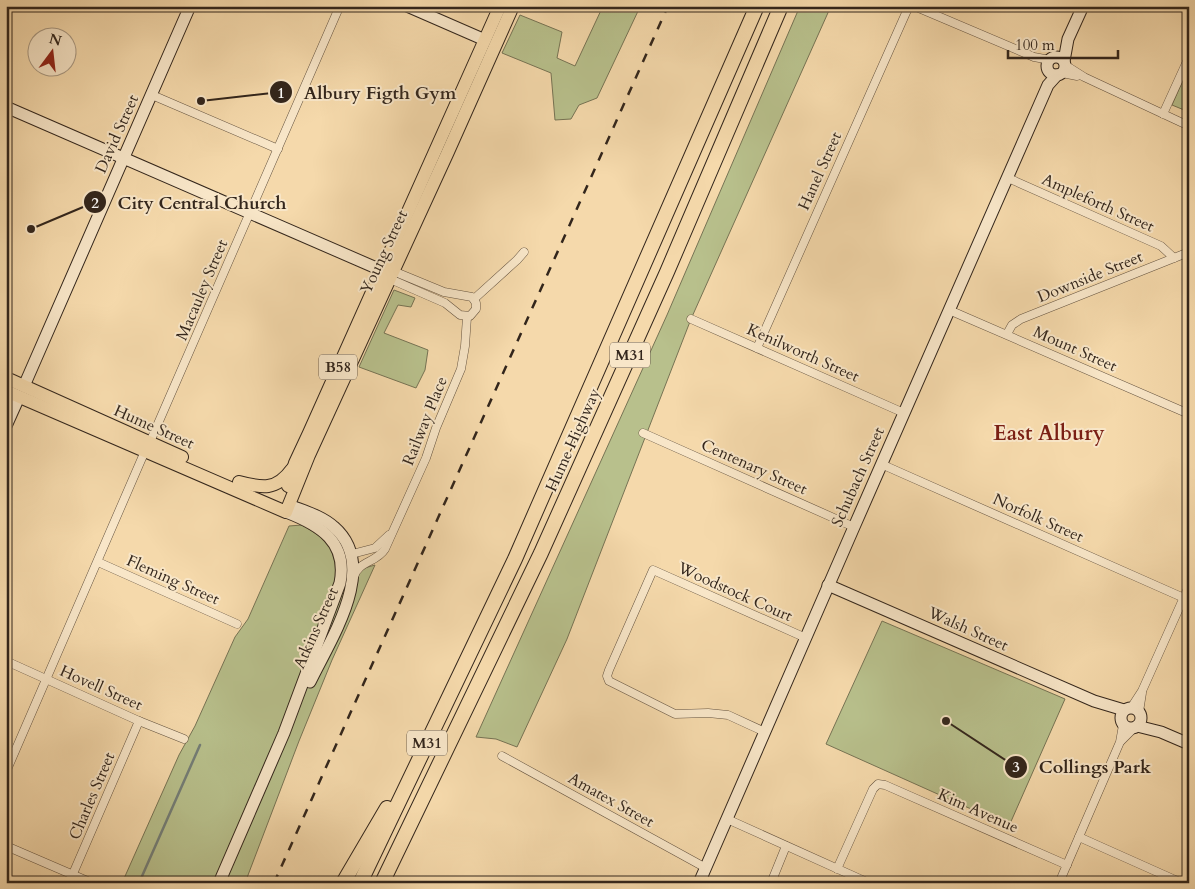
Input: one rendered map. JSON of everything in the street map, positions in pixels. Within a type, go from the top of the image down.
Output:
[{"type":"highway","name":"Hume Highway","points":[[360,883],[515,559],[758,6]]},
{"type":"highway","name":"Hume Highway","points":[[382,883],[541,554],[671,263],[781,6]]},
{"type":"highway","points":[[343,883],[398,790],[493,603]]},
{"type":"highway","points":[[393,883],[459,732],[470,699]]},
{"type":"main road","name":"Young Street","points":[[490,39],[500,6]]},
{"type":"main road","name":"Young Street","points":[[284,507],[309,455],[388,273],[430,166],[490,39],[512,6]]},
{"type":"main road","name":"Young Street","points":[[284,507],[296,463],[388,273]]},
{"type":"main road","name":"Hume Street","points":[[6,378],[22,391],[148,447],[239,482],[284,507]]},
{"type":"main road","name":"Hume Street","points":[[6,391],[22,391]]},
{"type":"main road","name":"Hume Street","points":[[148,447],[165,458],[284,507]]},
{"type":"main road","name":"B58","points":[[239,482],[256,486],[269,486],[284,479],[296,463]]},
{"type":"street","name":"David Street","points":[[6,426],[190,6]]},
{"type":"street","name":"Hanel Street","points":[[757,348],[909,6]]},
{"type":"street","points":[[914,6],[1084,77],[1189,126]]},
{"type":"street","points":[[1056,66],[1083,6]]},
{"type":"street","points":[[415,7],[490,39]]},
{"type":"street","name":"Macauley Street","points":[[6,772],[339,8]]},
{"type":"street","points":[[1163,114],[1189,57]]},
{"type":"street","name":"Schubach Street","points":[[700,883],[1056,66]]},
{"type":"street","points":[[152,95],[278,149]]},
{"type":"street","points":[[6,107],[388,273],[444,292],[469,296],[474,299],[476,309],[473,314],[467,316],[460,315],[456,310],[439,300],[388,273]]},
{"type":"street","name":"Ampleforth Street","points":[[1008,178],[1161,246],[1174,258]]},
{"type":"street","points":[[474,299],[524,252]]},
{"type":"street","name":"Downside Street","points":[[1007,334],[1012,325],[1021,319],[1189,252]]},
{"type":"street","points":[[456,310],[457,300],[462,296]]},
{"type":"street","name":"Mount Street","points":[[949,310],[1189,414]]},
{"type":"street","name":"Railway Place","points":[[352,587],[358,568],[381,555],[426,458],[438,423],[461,370],[467,316]]},
{"type":"street","name":"Kenilworth Street","points":[[691,319],[904,413]]},
{"type":"street","name":"Centenary Street","points":[[643,433],[854,527]]},
{"type":"street","name":"Norfolk Street","points":[[881,464],[1184,598]]},
{"type":"street","name":"Atkins Street","points":[[284,507],[324,519],[332,524],[344,539],[352,554],[354,568],[352,587],[340,620],[284,733]]},
{"type":"street","name":"Atkins Street","points":[[219,883],[284,733],[340,583],[342,573],[341,560],[334,544],[324,532],[284,507]]},
{"type":"street","name":"Railway Place","points":[[352,554],[378,546],[392,532]]},
{"type":"street","points":[[321,635],[344,592],[348,574],[348,561],[352,554]]},
{"type":"street","name":"Fleming Street","points":[[98,562],[237,624]]},
{"type":"street","name":"Woodstock Court","points":[[765,732],[722,714],[675,714],[605,679],[652,568],[806,638]]},
{"type":"street","name":"Walsh Street","points":[[828,586],[1189,744]]},
{"type":"street","points":[[1059,883],[1189,586]]},
{"type":"street","name":"Hovell Street","points":[[6,661],[184,739]]},
{"type":"street","name":"Charles Street","points":[[69,883],[139,720]]},
{"type":"street","name":"Amatex Street","points":[[502,756],[706,868]]},
{"type":"street","name":"Kim Avenue","points":[[838,869],[873,789],[878,784],[885,785],[1067,865]]},
{"type":"street","points":[[727,819],[869,883]]},
{"type":"street","points":[[1079,837],[1182,883]]},
{"type":"street","points":[[6,846],[92,883]]},
{"type":"street","points":[[770,883],[786,846]]},
{"type":"green space","points":[[603,6],[633,6],[639,9],[597,98],[579,105],[571,119],[555,120],[551,73],[502,53],[520,15],[562,32],[557,58],[575,66]]},
{"type":"green space","points":[[800,6],[831,6],[691,319],[567,639],[517,747],[496,739],[476,737],[667,315]]},
{"type":"green space","points":[[1189,67],[1189,112],[1172,105]]},
{"type":"green space","points":[[394,290],[415,298],[411,307],[398,305],[384,333],[428,350],[425,370],[416,388],[359,367]]},
{"type":"green space","points":[[302,525],[318,535],[328,545],[334,557],[337,576],[375,565],[332,660],[245,883],[122,883],[179,755],[195,726],[235,637],[248,619],[289,526]]},
{"type":"green space","points":[[882,621],[1065,699],[1009,826],[826,744]]},
{"type":"waterway","points":[[139,883],[200,745]]},
{"type":"railway","points":[[274,883],[668,6]]},
{"type":"place","name":"Albury Figth Gym","points":[[201,101]]},
{"type":"place","name":"City Central Church","points":[[31,229]]},
{"type":"place","name":"Collings Park","points":[[946,721]]},
{"type":"district","name":"East Albury","points":[[1049,433]]}]
